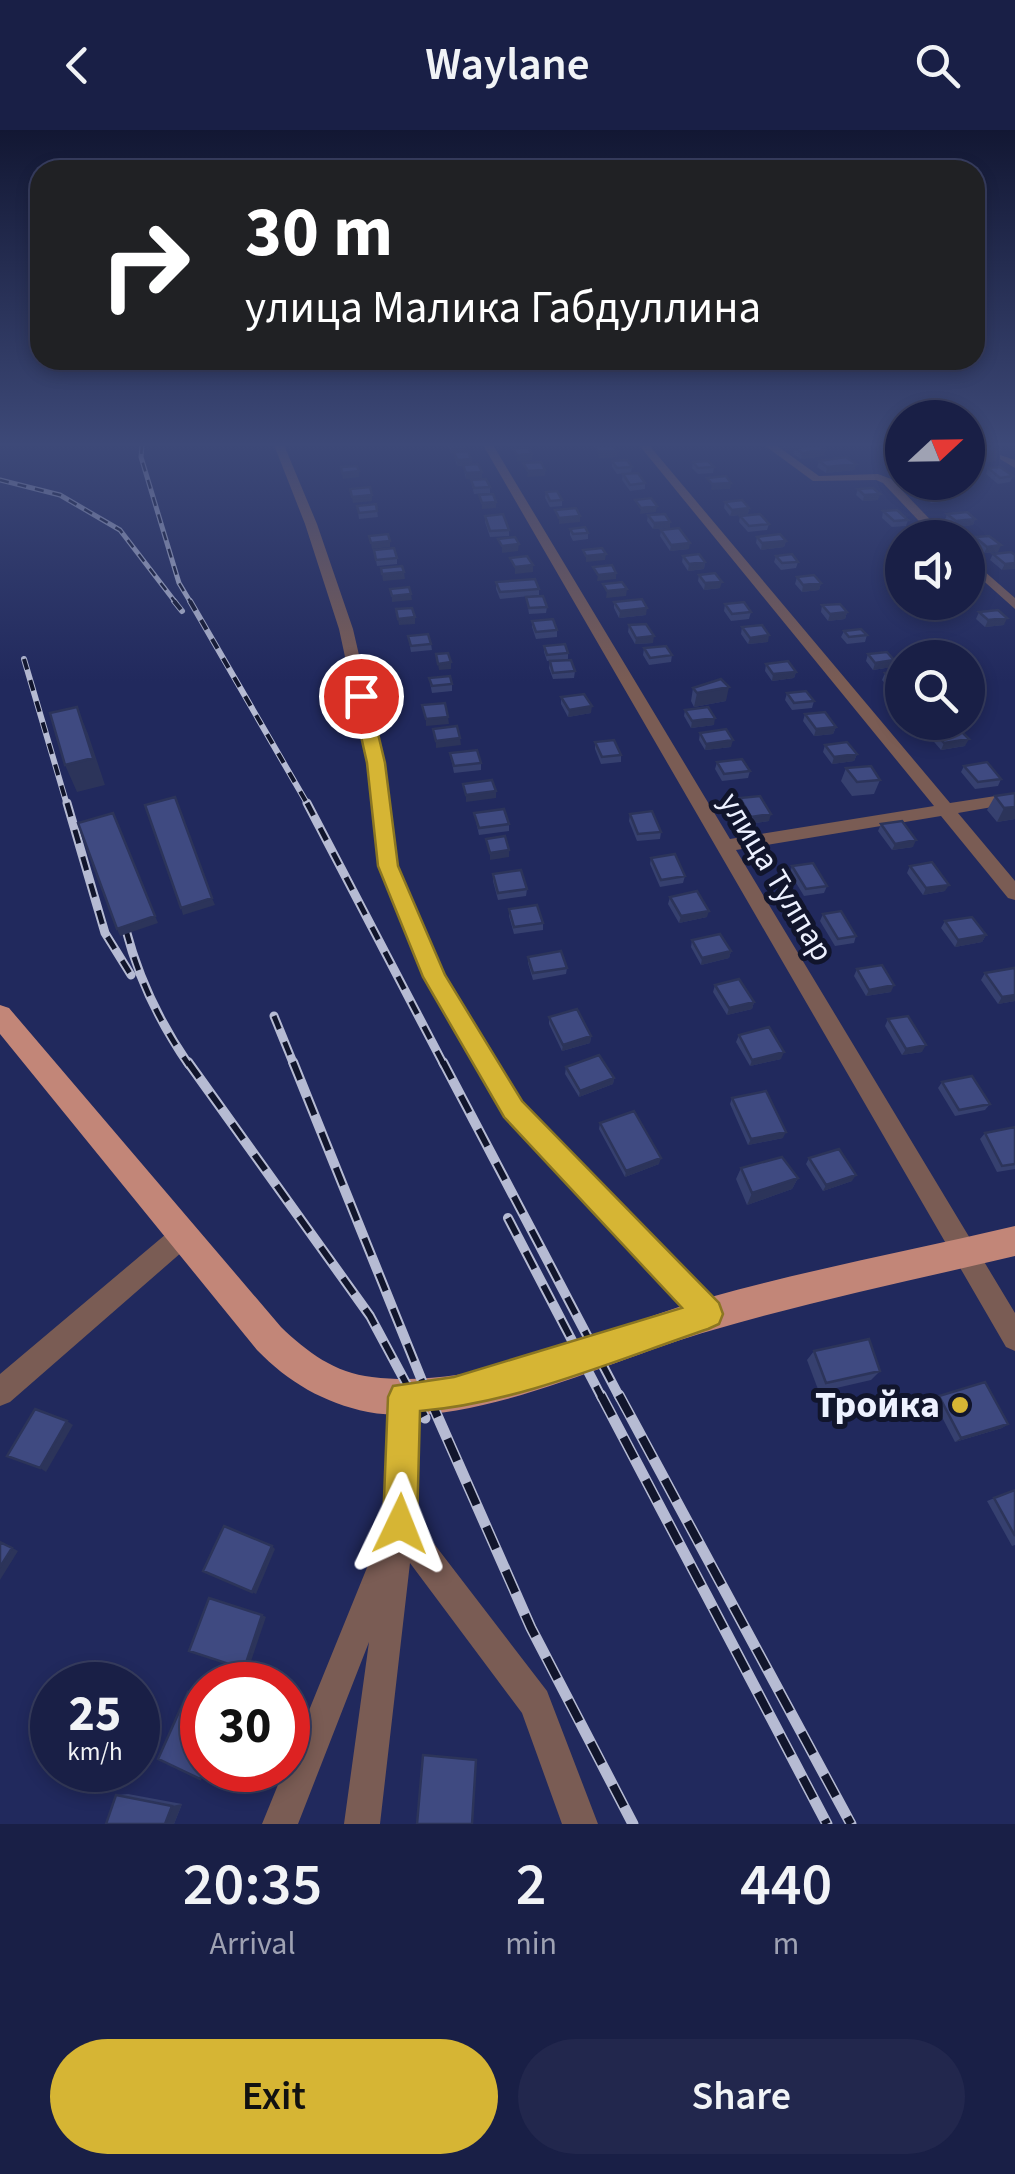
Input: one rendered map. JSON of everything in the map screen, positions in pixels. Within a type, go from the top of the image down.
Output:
[{"type":"main road","points":[[0,1015],[181,1237],[286,1356],[325,1382],[368,1395],[404,1397],[454,1392],[580,1357],[708,1314],[1015,1241]]},
{"type":"street","points":[[312,524],[346,630],[376,763],[388,866],[434,977],[513,1109],[708,1314]]},
{"type":"street","name":"улица Тулпар","points":[[534,524],[1015,1338]]},
{"type":"street","points":[[709,524],[1015,893]]},
{"type":"street","points":[[985,578],[1015,605]]},
{"type":"street","points":[[723,846],[1015,798]]},
{"type":"street","points":[[0,1392],[181,1237]]},
{"type":"street","points":[[362,1824],[400,1524],[404,1397]]},
{"type":"street","points":[[280,1824],[400,1524]]},
{"type":"street","points":[[400,1524],[535,1704],[580,1824]]},
{"type":"building","points":[[488,524],[507,524],[509,530],[490,531]]},
{"type":"building","points":[[585,527],[588,533],[573,534],[570,529]]},
{"type":"building","points":[[679,528],[690,543],[671,545],[661,530]]},
{"type":"building","points":[[388,534],[390,541],[371,543],[369,536]]},
{"type":"building","points":[[780,534],[786,541],[762,543],[757,537]]},
{"type":"building","points":[[985,536],[989,536],[1001,545],[987,547]]},
{"type":"building","points":[[515,537],[519,544],[502,546],[498,539]]},
{"type":"building","points":[[394,548],[397,558],[376,560],[374,550]]},
{"type":"building","points":[[602,548],[606,554],[586,556],[583,550]]},
{"type":"building","points":[[1011,552],[1015,563],[1005,564],[993,554]]},
{"type":"building","points":[[699,554],[705,562],[689,564],[683,556]]},
{"type":"building","points":[[792,554],[798,562],[782,563],[776,556]]},
{"type":"building","points":[[527,556],[533,565],[515,567],[510,558]]},
{"type":"building","points":[[612,565],[616,573],[598,575],[593,567]]},
{"type":"building","points":[[402,566],[404,572],[382,574],[381,568]]},
{"type":"building","points":[[715,573],[722,582],[705,583],[699,575]]},
{"type":"building","points":[[814,575],[821,583],[803,585],[797,577]]},
{"type":"building","points":[[535,579],[539,589],[500,592],[496,582]]},
{"type":"building","points":[[622,582],[627,589],[607,591],[603,584]]},
{"type":"building","points":[[409,587],[411,594],[392,596],[390,589]]},
{"type":"building","points":[[543,596],[547,607],[529,608],[526,597]]},
{"type":"building","points":[[642,599],[647,608],[620,611],[614,602]]},
{"type":"building","points":[[744,602],[751,612],[732,614],[725,604]]},
{"type":"building","points":[[840,604],[847,612],[830,614],[822,605]]},
{"type":"building","points":[[412,608],[415,617],[398,619],[396,609]]},
{"type":"building","points":[[998,610],[1007,618],[988,620],[985,611]]},
{"type":"building","points":[[553,619],[557,630],[536,632],[532,621]]},
{"type":"building","points":[[646,624],[654,636],[636,638],[629,625]]},
{"type":"building","points":[[762,625],[769,635],[750,638],[742,627]]},
{"type":"building","points":[[861,629],[867,635],[849,637],[844,631]]},
{"type":"building","points":[[428,634],[431,644],[411,646],[408,636]]},
{"type":"building","points":[[565,644],[568,653],[547,655],[544,646]]},
{"type":"building","points":[[666,646],[672,655],[650,658],[644,648]]},
{"type":"building","points":[[885,652],[885,661],[875,663],[868,654]]},
{"type":"building","points":[[448,653],[451,662],[438,664],[436,654]]},
{"type":"building","points":[[571,660],[575,671],[553,673],[550,661]]},
{"type":"building","points":[[788,661],[796,672],[773,674],[766,664]]},
{"type":"building","points":[[450,676],[452,684],[432,686],[429,678]]},
{"type":"building","points":[[721,679],[729,687],[697,693],[693,688]]},
{"type":"building","points":[[806,691],[814,701],[794,703],[787,693]]},
{"type":"building","points":[[584,694],[592,706],[569,710],[561,697]]},
{"type":"building","points":[[445,703],[448,717],[426,719],[422,705]]},
{"type":"building","points":[[77,707],[93,758],[65,765],[50,713]]},
{"type":"building","points":[[708,707],[715,718],[692,721],[685,710]]},
{"type":"building","points":[[825,712],[836,727],[816,729],[805,714]]},
{"type":"building","points":[[457,726],[460,738],[436,741],[433,729]]},
{"type":"building","points":[[726,729],[733,740],[706,744],[700,733]]},
{"type":"building","points":[[614,740],[621,755],[602,757],[595,742]]},
{"type":"building","points":[[847,742],[857,754],[834,757],[825,745]]},
{"type":"building","points":[[477,750],[481,763],[454,766],[450,753]]},
{"type":"building","points":[[742,759],[750,771],[724,774],[717,762]]},
{"type":"building","points":[[987,762],[1001,779],[978,782],[964,766]]},
{"type":"building","points":[[871,766],[880,780],[857,782],[846,768]]},
{"type":"building","points":[[492,780],[496,791],[466,795],[463,784]]},
{"type":"building","points":[[1015,793],[1015,807],[1004,808],[995,796]]},
{"type":"building","points":[[760,796],[771,814],[751,817],[740,798]]},
{"type":"building","points":[[175,797],[212,898],[181,908],[145,805]]},
{"type":"building","points":[[504,809],[509,824],[479,828],[474,813]]},
{"type":"building","points":[[652,811],[661,832],[638,834],[630,814]]},
{"type":"building","points":[[113,813],[155,916],[117,929],[78,823]]},
{"type":"building","points":[[902,821],[916,840],[895,844],[881,824]]},
{"type":"building","points":[[505,836],[509,850],[490,853],[486,839]]},
{"type":"building","points":[[675,854],[685,876],[661,880],[651,858]]},
{"type":"building","points":[[932,862],[949,885],[926,888],[910,866]]},
{"type":"building","points":[[813,863],[827,886],[806,889],[792,866]]},
{"type":"building","points":[[521,870],[527,889],[498,893],[493,874]]},
{"type":"building","points":[[697,891],[709,911],[681,916],[670,897]]},
{"type":"building","points":[[537,905],[543,923],[514,927],[509,909]]},
{"type":"building","points":[[841,911],[856,936],[838,939],[823,914]]},
{"type":"building","points":[[972,917],[986,935],[958,940],[945,921]]},
{"type":"building","points":[[720,934],[731,951],[702,958],[692,940]]},
{"type":"building","points":[[561,951],[567,968],[533,973],[528,957]]},
{"type":"building","points":[[882,965],[894,985],[869,990],[857,969]]},
{"type":"building","points":[[1014,968],[1015,995],[1002,997],[985,973]]},
{"type":"building","points":[[739,979],[754,1002],[729,1008],[715,985]]},
{"type":"building","points":[[577,1009],[591,1036],[563,1045],[549,1017]]},
{"type":"building","points":[[908,1016],[926,1045],[906,1049],[888,1019]]},
{"type":"building","points":[[769,1027],[784,1052],[752,1060],[739,1035]]},
{"type":"building","points":[[599,1055],[614,1078],[580,1091],[566,1067]]},
{"type":"building","points":[[972,1076],[990,1104],[959,1110],[942,1082]]},
{"type":"building","points":[[766,1091],[786,1132],[751,1139],[732,1098]]},
{"type":"building","points":[[634,1111],[661,1158],[626,1171],[600,1123]]},
{"type":"building","points":[[1015,1127],[1015,1164],[1002,1166],[985,1133]]},
{"type":"building","points":[[839,1149],[856,1175],[826,1185],[809,1158]]},
{"type":"building","points":[[782,1157],[798,1178],[752,1193],[741,1168]]},
{"type":"building","points":[[869,1339],[880,1371],[826,1383],[814,1351]]},
{"type":"building","points":[[985,1382],[1008,1424],[961,1438],[939,1396]]},
{"type":"building","points":[[35,1409],[67,1421],[40,1468],[7,1456]]},
{"type":"building","points":[[1015,1490],[1015,1536],[994,1498]]},
{"type":"building","points":[[224,1526],[272,1546],[252,1592],[203,1571]]},
{"type":"building","points":[[0,1542],[12,1548],[0,1567]]},
{"type":"building","points":[[209,1598],[262,1615],[246,1662],[223,1662],[189,1651]]},
{"type":"building","points":[[180,1710],[180,1769],[160,1760]]},
{"type":"building","points":[[423,1755],[476,1760],[472,1824],[417,1824]]},
{"type":"building","points":[[116,1795],[172,1806],[165,1824],[106,1824]]},
{"type":"railway","points":[[110,524],[120,530],[176,603]]},
{"type":"railway","points":[[161,524],[179,583],[191,603]]},
{"type":"railway","points":[[174,601],[182,611]]},
{"type":"railway","points":[[190,601],[308,805]]},
{"type":"railway","points":[[24,659],[67,805]]},
{"type":"railway","points":[[67,803],[105,933],[131,975]]},
{"type":"railway","points":[[307,803],[444,1065]]},
{"type":"railway","points":[[126,930],[152,1000],[189,1065]]},
{"type":"railway","points":[[274,1016],[294,1065]]},
{"type":"railway","points":[[188,1062],[370,1316],[414,1398]]},
{"type":"railway","points":[[293,1062],[429,1398]]},
{"type":"railway","points":[[443,1062],[620,1398]]},
{"type":"railway","points":[[508,1218],[602,1398]]},
{"type":"railway","points":[[413,1395],[425,1418]]},
{"type":"railway","points":[[428,1395],[531,1628],[633,1824]]},
{"type":"railway","points":[[601,1395],[827,1824]]},
{"type":"railway","points":[[619,1395],[851,1824]]},
{"type":"place","name":"Тройка","points":[[960,1405]]},
{"type":"route","points":[[361,696],[376,763],[388,866],[434,977],[513,1109],[708,1314],[580,1357],[454,1392],[404,1397],[400,1524]]}]
